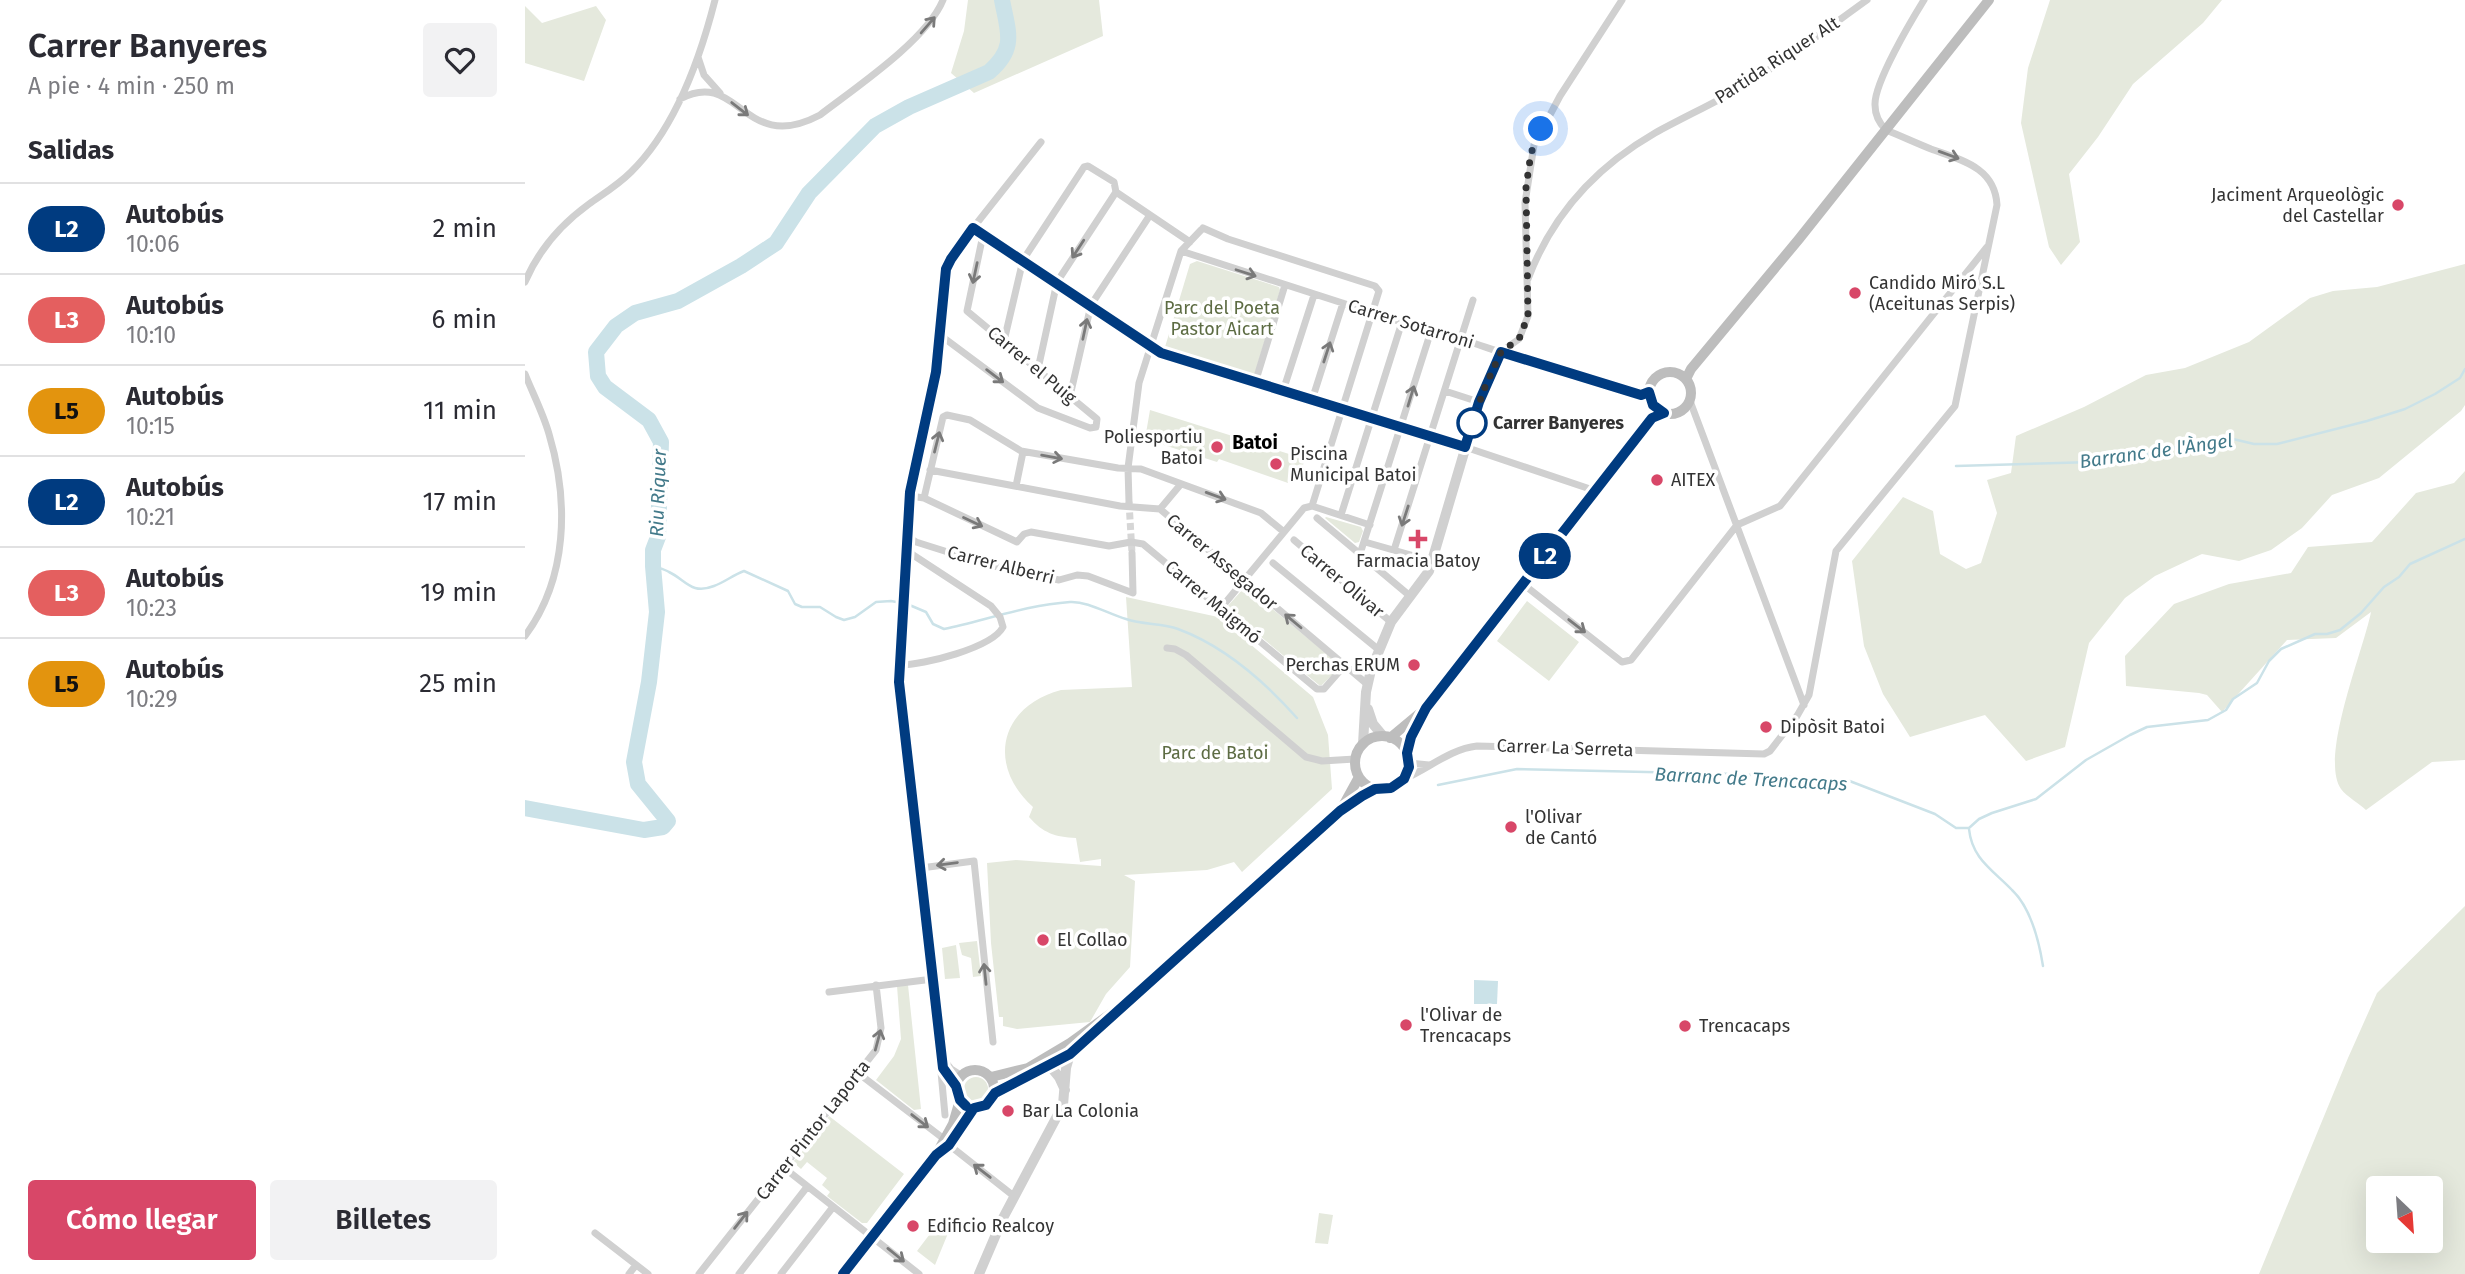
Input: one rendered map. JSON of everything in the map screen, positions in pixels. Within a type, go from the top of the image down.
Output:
[{"type":"main road","points":[[1686,374],[1989,0]]},
{"type":"main road","points":[[1408,758],[1398,741],[1386,737],[1370,739],[1363,744],[1355,759],[1359,777],[1369,787],[1391,788],[1404,779],[1408,758],[1411,737],[1426,708],[1596,491],[1652,405],[1650,385],[1659,374],[1673,371],[1686,374]]},
{"type":"main road","points":[[1652,405],[1671,414],[1689,407],[1691,390],[1686,374]]},
{"type":"main road","points":[[1386,737],[1426,708]]},
{"type":"main road","points":[[1340,811],[1359,777]]},
{"type":"main road","points":[[995,1093],[991,1077],[977,1070],[968,1071],[956,1086],[960,1100],[966,1106],[974,1108],[986,1105],[995,1093],[1070,1054],[1340,811],[1375,789]]},
{"type":"main road","points":[[991,1077],[1028,1068],[1070,1043],[1128,1002]]},
{"type":"main road","points":[[946,1142],[960,1100]]},
{"type":"main road","points":[[843,1274],[974,1108]]},
{"type":"street","points":[[525,282],[554,234],[640,163],[657,140],[679,100],[698,56],[715,0]]},
{"type":"street","points":[[698,56],[704,75],[720,93],[750,117],[765,124],[782,127],[803,123],[826,110],[918,36],[930,24],[943,0]]},
{"type":"street","points":[[1386,737],[1373,724],[1364,681],[1391,622],[1427,574],[1479,402],[1501,352],[1519,339],[1529,311],[1525,203],[1534,145],[1560,96],[1622,0]]},
{"type":"street","name":"Partida Riquer Alt","points":[[1528,279],[1550,234],[1575,196],[1649,137],[1749,83],[1867,0]]},
{"type":"street","points":[[1804,705],[1809,695],[1836,551],[1955,406],[1997,205],[1996,195],[1985,174],[1966,161],[1886,130],[1877,119],[1874,102],[1905,31],[1924,0]]},
{"type":"street","points":[[679,100],[697,91],[720,93]]},
{"type":"street","points":[[956,1086],[943,1068],[941,1056],[899,682],[910,496],[936,372],[946,269],[973,228],[1041,142]]},
{"type":"street","points":[[1004,341],[1023,260],[1081,170],[1088,166],[1114,183],[1116,192],[1190,242]]},
{"type":"street","points":[[1038,369],[1057,282],[1116,192]]},
{"type":"street","points":[[1070,396],[1091,305],[1150,215]]},
{"type":"street","points":[[973,228],[1161,353],[1465,447],[1596,491]]},
{"type":"street","points":[[1129,502],[1128,468],[1139,383],[1181,251],[1202,229],[1375,286],[1379,293],[1312,506]]},
{"type":"street","name":"Carrer el Puig","points":[[940,335],[1038,408],[1096,428],[1097,419],[967,311],[983,235]]},
{"type":"street","points":[[1524,584],[1622,662],[1630,660],[1737,525],[1780,506],[1988,245]]},
{"type":"street","name":"Carrer Sotarroni","points":[[1181,251],[1501,352],[1652,405]]},
{"type":"street","points":[[1255,383],[1285,285]]},
{"type":"street","points":[[1283,391],[1314,295]]},
{"type":"street","points":[[1394,550],[1473,300]]},
{"type":"street","points":[[1312,400],[1343,303]]},
{"type":"street","points":[[1341,515],[1402,322]]},
{"type":"street","points":[[1360,554],[1431,331]]},
{"type":"street","points":[[525,374],[551,441],[562,512],[559,555],[554,578],[540,611],[525,636]]},
{"type":"street","points":[[1445,391],[1479,402]]},
{"type":"street","points":[[1689,407],[1737,525],[1804,705]]},
{"type":"street","name":"Carrer Olivar","points":[[930,470],[944,415],[970,420],[1023,452],[1118,468],[1141,469],[1261,513],[1284,532]]},
{"type":"street","points":[[1016,486],[1023,452]]},
{"type":"street","points":[[910,496],[924,498],[930,470]]},
{"type":"street","name":"Carrer Assegador","points":[[930,470],[1120,506],[1160,509],[1364,681]]},
{"type":"street","points":[[1160,509],[1181,484]]},
{"type":"street","name":"Carrer Maigmó","points":[[924,498],[1017,542],[1031,531],[1109,546],[1132,542],[1143,544],[1317,689],[1324,688],[1345,665]]},
{"type":"street","points":[[1221,608],[1306,506],[1370,525]]},
{"type":"street","points":[[1317,518],[1410,596]]},
{"type":"street","name":"Carrer Alberri","points":[[908,537],[916,542],[989,565],[1059,580],[1077,575],[1088,576],[1133,593],[1132,553]]},
{"type":"street","name":"Carrer Olivar","points":[[1294,540],[1391,622]]},
{"type":"street","points":[[1365,542],[1432,561]]},
{"type":"street","points":[[900,660],[967,649],[999,633],[1003,627],[1002,621],[991,606],[907,551]]},
{"type":"street","points":[[1273,563],[1379,650]]},
{"type":"street","points":[[1167,648],[1186,655],[1306,757],[1322,761],[1355,759]]},
{"type":"street","points":[[1363,744],[1367,704]]},
{"type":"street","name":"Carrer La Serreta","points":[[1404,779],[1459,750],[1477,746],[1765,754],[1804,705]]},
{"type":"street","name":"Carrer La Serreta","points":[[1408,758],[1424,766],[1433,764]]},
{"type":"street","points":[[921,868],[974,861],[993,1042]]},
{"type":"street","points":[[829,992],[933,979]]},
{"type":"street","name":"Carrer Pintor Laporta","points":[[699,1274],[876,1050],[880,1041],[881,1023],[876,985]]},
{"type":"street","points":[[979,1274],[1063,1105],[1070,1054]]},
{"type":"street","points":[[941,1056],[947,1066],[962,1076]]},
{"type":"street","points":[[1050,1066],[1065,1091]]},
{"type":"street","points":[[943,1068],[940,1072],[945,1115]]},
{"type":"street","points":[[858,1073],[1015,1197]]},
{"type":"street","points":[[783,1167],[919,1274]]},
{"type":"street","points":[[739,1274],[807,1186]]},
{"type":"street","points":[[781,1274],[834,1207]]},
{"type":"street","points":[[595,1233],[648,1274]]},
{"type":"street","points":[[629,1274],[636,1265]]},
{"type":"green space","points":[[968,0],[1099,0],[1103,36],[974,93],[951,73],[964,31]]},
{"type":"green space","points":[[2050,0],[2222,0],[2203,23],[2133,84],[2098,137],[2069,174],[2080,242],[2061,265],[2049,247],[2021,123],[2028,68]]},
{"type":"green space","points":[[525,6],[542,23],[596,6],[606,20],[584,81],[525,63]]},
{"type":"green space","name":"Parc del Poeta Pastor Aicart","points":[[1197,261],[1279,287],[1254,376],[1167,350],[1165,347],[1190,264]]},
{"type":"green space","points":[[2465,264],[2465,405],[2461,411],[2379,478],[2332,495],[2302,528],[2271,550],[2239,561],[2202,554],[2155,576],[2125,598],[2089,643],[2065,747],[2026,761],[1985,715],[1910,737],[1883,694],[1864,646],[1852,561],[1903,497],[1933,511],[1940,554],[1966,569],[1981,563],[1997,513],[1987,480],[2011,473],[2016,436],[2084,407],[2146,375],[2185,368],[2249,342],[2310,298],[2333,291],[2377,287]]},
{"type":"green space","name":"Poliesportiu Batoi","points":[[1150,410],[1305,459],[1301,471],[1292,468],[1288,483],[1219,459],[1217,462],[1145,439]]},
{"type":"green space","points":[[2465,471],[2465,760],[2432,762],[2366,810],[2341,789],[2336,774],[2335,753],[2339,729],[2371,612],[2336,638],[2287,640],[2222,712],[2207,695],[2126,686],[2125,656],[2174,604],[2229,584],[2291,573],[2308,547],[2372,542],[2416,493],[2454,483]]},
{"type":"green space","points":[[1326,517],[1361,527],[1363,531],[1359,542],[1355,543]]},
{"type":"green space","points":[[1247,588],[1339,664],[1339,668],[1322,685],[1226,608]]},
{"type":"green space","name":"Parc de Batoi","points":[[1126,597],[1218,617],[1313,697],[1328,735],[1332,789],[1242,872],[1234,862],[1207,870],[1124,875],[1135,881],[1130,967],[1106,994],[1090,1022],[1017,1029],[1003,1026],[1003,1017],[999,1017],[991,943],[987,863],[1016,860],[1101,866],[1101,859],[1080,862],[1076,838],[1050,833],[1029,817],[1033,807],[1018,791],[1009,773],[1005,756],[1007,739],[1013,723],[1024,709],[1040,698],[1061,690],[1132,687]]},
{"type":"green space","points":[[1527,601],[1579,642],[1549,681],[1497,641]]},
{"type":"green space","points":[[2465,906],[2465,1274],[2259,1274],[2377,993]]},
{"type":"green space","points":[[977,941],[981,976],[973,977],[971,958],[962,955],[959,943]]},
{"type":"green space","points":[[956,945],[960,978],[945,979],[942,948]]},
{"type":"green space","points":[[908,985],[921,1109],[914,1110],[876,1080],[894,1056],[901,1039],[897,986]]},
{"type":"green space","points":[[976,1077],[984,1081],[988,1089],[984,1097],[976,1101],[968,1097],[964,1089],[968,1081]]},
{"type":"green space","points":[[829,1116],[904,1174],[867,1223],[862,1223],[827,1196],[830,1192],[822,1185],[827,1178],[807,1162],[801,1169],[793,1162]]},
{"type":"green space","points":[[1319,1213],[1333,1215],[1328,1244],[1315,1243]]},
{"type":"green space","points":[[942,1218],[951,1226],[935,1265],[917,1251]]},
{"type":"water","points":[[1474,980],[1498,981],[1497,1004],[1474,1004]]},
{"type":"waterway","name":"Riu Riquer","points":[[525,808],[644,830],[663,827],[668,821],[638,784],[634,762],[649,682],[657,612],[653,550],[658,537],[661,442],[649,420],[605,387],[598,376],[596,352],[616,326],[635,313],[678,301],[776,243],[809,193],[875,126],[909,107],[989,72],[1004,55],[1007,47],[1008,31],[1002,0]]},
{"type":"waterway","name":"Barranc de l'Àngel","points":[[1956,466],[2093,462],[2155,453],[2191,443],[2233,439],[2254,444],[2277,444],[2405,409],[2460,378],[2465,369]]},
{"type":"waterway","name":"Barranc de Trencacaps","points":[[1438,785],[1517,769],[1735,774],[1847,780],[1935,814],[1956,828],[1969,828],[1992,813],[2036,799],[2086,760],[2147,727],[2208,720],[2226,710],[2233,699],[2257,683],[2269,661],[2281,649],[2315,634],[2340,630],[2410,564],[2465,539]]},
{"type":"waterway","name":"Barranc de Trencacaps","points":[[653,566],[700,589],[714,586],[744,571],[788,591],[795,604],[802,607],[820,607],[844,620],[855,617],[876,602],[907,604],[926,612],[933,624],[944,629],[1038,606],[1070,602],[1084,604],[1132,621],[1178,629],[1212,645],[1243,666],[1297,718]]},
{"type":"waterway","points":[[1969,829],[1979,856],[2019,897],[2029,915],[2043,966]]},
{"type":"tunnel","points":[[1129,502],[1132,553]]},
{"type":"bus line","name":"L2","points":[[843,1274],[936,1155],[949,1145],[974,1108],[986,1105],[995,1093],[1070,1054],[1340,811],[1375,789],[1391,788],[1404,779],[1408,772],[1407,753],[1411,737],[1426,708],[1652,418],[1664,413],[1653,405],[1649,392],[1641,395],[1501,352],[1479,402],[1465,447],[1161,353],[973,228],[946,269],[936,372],[910,492],[899,682],[943,1068],[966,1106]]},
{"type":"place","name":"Jaciment Arqueològic del Castellar","points":[[2398,205]]},
{"type":"place","name":"Candido Miró S.L (Aceitunas Serpis)","points":[[1855,293]]},
{"type":"place","name":"Carrer Banyeres","points":[[1472,423]]},
{"type":"place","name":"Poliesportiu Batoi","points":[[1217,447]]},
{"type":"place","name":"Piscina Municipal Batoi","points":[[1276,464]]},
{"type":"place","name":"AITEX","points":[[1657,480]]},
{"type":"place","name":"Farmacia Batoy","points":[[1418,539]]},
{"type":"place","name":"Perchas ERUM","points":[[1414,665]]},
{"type":"place","name":"Dipòsit Batoi","points":[[1766,727]]},
{"type":"place","name":"l'Olivar de Cantó","points":[[1511,827]]},
{"type":"place","name":"El Collao","points":[[1043,940]]},
{"type":"place","name":"l'Olivar de Trencacaps","points":[[1406,1025]]},
{"type":"place","name":"Trencacaps","points":[[1685,1026]]},
{"type":"place","name":"Bar La Colonia","points":[[1008,1111]]},
{"type":"place","name":"Edificio Realcoy","points":[[913,1226]]},
{"type":"district","name":"Batoi","points":[[1255,442]]},
{"type":"route","points":[[1472,423],[1501,352],[1519,339],[1528,316],[1526,187],[1531,153],[1541,129]]}]
